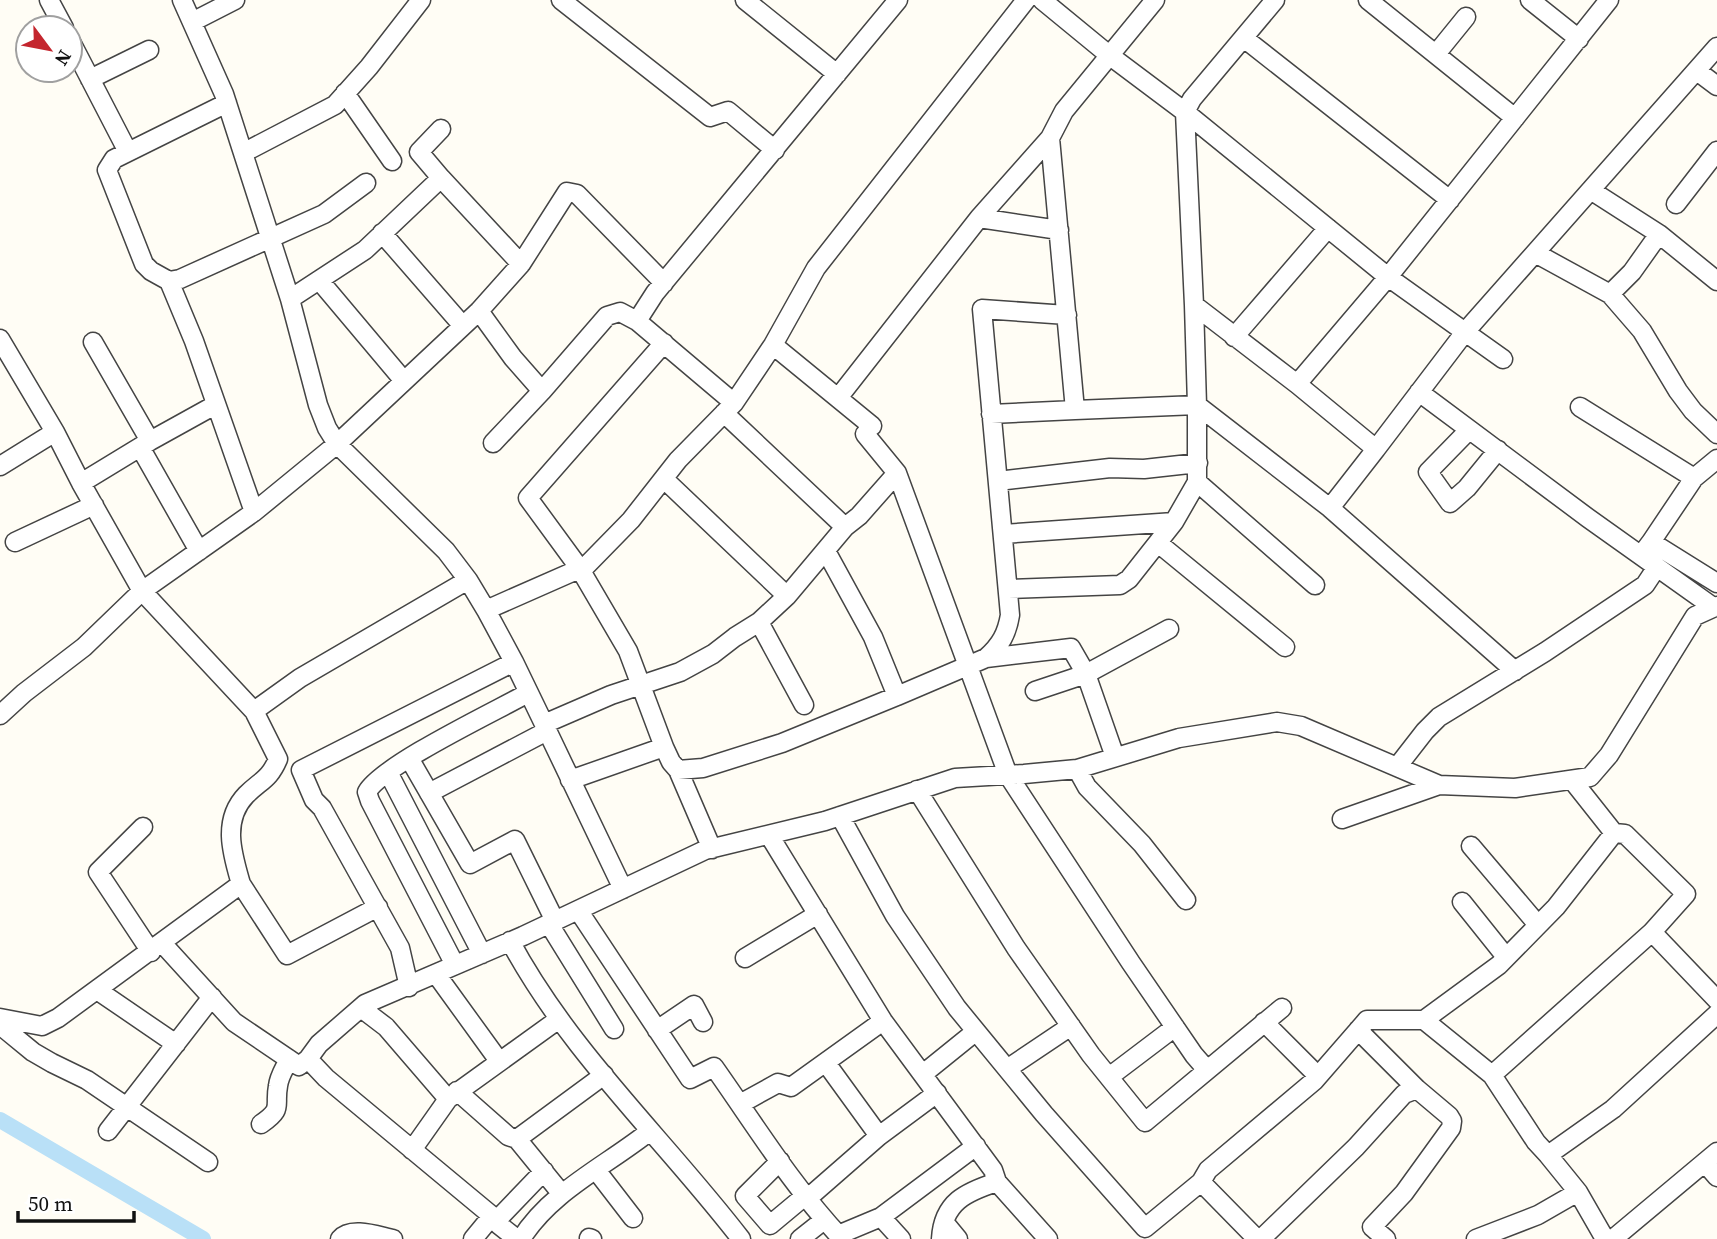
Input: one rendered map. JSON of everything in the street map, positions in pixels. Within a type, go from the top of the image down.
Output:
[{"type":"street","points":[[182,0],[227,103],[290,299],[318,405],[327,428],[337,444],[446,551],[468,580],[514,662],[623,889]]},
{"type":"street","points":[[192,22],[235,0]]},
{"type":"street","points":[[243,153],[335,104],[369,67],[421,0]]},
{"type":"street","points":[[561,0],[710,117],[728,111],[775,150]]},
{"type":"street","points":[[744,0],[837,74]]},
{"type":"street","points":[[637,321],[664,283],[898,0]]},
{"type":"street","points":[[485,610],[586,566],[631,520],[678,460],[729,408],[773,345],[816,268],[1026,0]]},
{"type":"street","points":[[1042,0],[1388,277],[1503,359]]},
{"type":"street","points":[[838,398],[979,218],[1050,138],[1064,111],[1155,0]]},
{"type":"street","points":[[1008,589],[1120,585],[1129,579],[1174,522],[1197,482],[1195,305],[1185,112],[1192,99],[1275,0]]},
{"type":"street","points":[[1368,0],[1515,118]]},
{"type":"street","points":[[1530,0],[1579,39]]},
{"type":"street","points":[[1297,384],[1388,277],[1609,0]]},
{"type":"street","points":[[1436,54],[1466,17]]},
{"type":"street","points":[[1245,39],[1450,200]]},
{"type":"street","points":[[1330,508],[1465,332],[1537,254],[1717,47]]},
{"type":"street","points":[[90,79],[149,50]]},
{"type":"street","points":[[84,67],[128,152]]},
{"type":"street","points":[[1697,71],[1717,86]]},
{"type":"street","points":[[345,93],[392,161]]},
{"type":"street","points":[[227,103],[114,159],[107,170],[144,264],[169,281],[194,341],[254,512]]},
{"type":"street","points":[[441,129],[419,152],[521,264]]},
{"type":"street","points":[[1050,138],[1075,410]]},
{"type":"street","points":[[1676,204],[1714,161]]},
{"type":"street","points":[[290,299],[365,250],[441,178]]},
{"type":"street","points":[[169,281],[180,279],[271,240],[324,214],[366,184]]},
{"type":"street","points":[[1592,191],[1659,234],[1717,281]]},
{"type":"street","points":[[0,715],[84,647],[142,591],[254,512],[337,444],[463,326],[521,264],[567,192],[576,194],[664,283]]},
{"type":"street","points":[[979,218],[1059,230]]},
{"type":"street","points":[[1234,337],[1328,228]]},
{"type":"street","points":[[382,233],[463,326]]},
{"type":"street","points":[[1610,294],[1633,272],[1659,234]]},
{"type":"street","points":[[1537,254],[1610,294],[1643,331],[1678,391],[1717,434]]},
{"type":"street","points":[[319,280],[404,381]]},
{"type":"street","points":[[1195,305],[1376,449]]},
{"type":"street","points":[[986,658],[1007,632],[1010,615],[982,309],[1067,315]]},
{"type":"street","points":[[478,311],[542,391]]},
{"type":"street","points":[[493,443],[607,316],[620,312],[637,321],[664,343],[845,527]]},
{"type":"street","points":[[0,339],[55,432],[142,591],[254,711],[278,759],[271,775],[245,797],[234,818],[230,851],[241,884],[287,955],[378,907]]},
{"type":"street","points":[[93,342],[199,551]]},
{"type":"street","points":[[664,343],[528,498],[580,569],[628,651],[664,747],[678,770],[712,849]]},
{"type":"street","points":[[773,345],[838,398],[869,430],[897,473],[1008,775],[1175,1027],[1207,1070]]},
{"type":"street","points":[[1419,392],[1469,430],[1646,549],[1717,583]]},
{"type":"street","points":[[81,483],[215,405]]},
{"type":"street","points":[[991,414],[1197,405],[1330,508],[1516,671]]},
{"type":"street","points":[[1580,407],[1694,478]]},
{"type":"street","points":[[1469,430],[1427,472],[1450,502],[1467,488],[1498,450]]},
{"type":"street","points":[[0,466],[55,432]]},
{"type":"street","points":[[1646,549],[1694,478],[1717,459]]},
{"type":"street","points":[[998,481],[1110,468],[1144,469],[1198,463]]},
{"type":"street","points":[[429,793],[545,728],[611,695],[680,672],[759,622],[787,596],[845,527],[859,516],[897,473]]},
{"type":"street","points":[[664,479],[787,596]]},
{"type":"street","points":[[1197,482],[1314,585]]},
{"type":"street","points":[[15,542],[94,505]]},
{"type":"street","points":[[1003,534],[1174,522]]},
{"type":"street","points":[[1158,543],[1284,647]]},
{"type":"street","points":[[143,827],[98,872],[156,948],[212,997],[234,1022],[299,1066],[319,1044],[361,1008],[712,849],[840,816],[954,778],[1077,769],[1179,738],[1277,722],[1301,726],[1439,785],[1515,788],[1590,777],[1609,755],[1695,616],[1715,606],[1657,567],[1646,549]]},
{"type":"street","points":[[826,551],[873,637],[897,696]]},
{"type":"street","points":[[1397,767],[1424,731],[1439,717],[1516,671],[1645,585],[1657,567]]},
{"type":"street","points":[[254,711],[300,678],[468,580]]},
{"type":"street","points":[[759,622],[804,705]]},
{"type":"street","points":[[1035,691],[1086,674],[1169,629]]},
{"type":"street","points":[[678,770],[703,768],[782,743],[986,658],[1071,648],[1086,674],[1115,757]]},
{"type":"street","points":[[409,987],[400,948],[322,808],[314,800],[301,770],[514,662]]},
{"type":"street","points":[[455,965],[367,792],[372,783],[409,758],[528,693]]},
{"type":"street","points":[[570,780],[664,747]]},
{"type":"street","points":[[409,758],[470,863],[515,840],[552,922],[614,1029]]},
{"type":"street","points":[[1077,769],[1087,787],[1142,844],[1186,900]]},
{"type":"street","points":[[388,772],[482,954]]},
{"type":"street","points":[[1492,1075],[1652,932],[1686,894],[1625,834],[1614,833],[1572,780]]},
{"type":"street","points":[[1342,819],[1439,785]]},
{"type":"street","points":[[917,790],[1016,948],[1071,1026],[1145,1122],[1282,1008]]},
{"type":"street","points":[[840,816],[895,916],[975,1032],[1139,1234],[1202,1182],[1208,1170],[1318,1076],[1367,1020],[1424,1020],[1506,957],[1556,907],[1614,833]]},
{"type":"street","points":[[769,835],[883,1021],[993,1170],[997,1182],[1048,1239]]},
{"type":"street","points":[[1471,846],[1538,925]]},
{"type":"street","points":[[0,1018],[42,1026],[58,1018],[241,884]]},
{"type":"street","points":[[1461,902],[1506,957]]},
{"type":"street","points":[[578,910],[691,1079],[714,1067],[780,1161],[840,1237],[881,1217],[976,1146]]},
{"type":"street","points":[[745,958],[818,914]]},
{"type":"street","points":[[1652,932],[1717,1000]]},
{"type":"street","points":[[510,942],[526,972],[559,1019],[650,1131],[709,1197],[741,1239]]},
{"type":"street","points":[[436,974],[499,1061]]},
{"type":"street","points":[[97,989],[176,1044]]},
{"type":"street","points":[[108,1131],[212,997]]},
{"type":"street","points":[[657,1030],[694,1005],[703,1022]]},
{"type":"street","points":[[361,1008],[386,1027],[452,1095],[508,1136],[517,1139],[562,1194]]},
{"type":"street","points":[[1548,1155],[1613,1109],[1717,1014]]},
{"type":"street","points":[[412,1150],[452,1095],[559,1019]]},
{"type":"street","points":[[1424,1020],[1492,1075],[1536,1142],[1578,1192],[1605,1239]]},
{"type":"street","points":[[740,1104],[778,1083],[792,1087],[883,1021]]},
{"type":"street","points":[[1264,1022],[1318,1076]]},
{"type":"street","points":[[0,1025],[33,1052],[87,1080],[208,1162]]},
{"type":"street","points":[[1007,1069],[1071,1026]]},
{"type":"street","points":[[1109,1077],[1175,1027]]},
{"type":"street","points":[[1358,1030],[1452,1121],[1451,1128],[1404,1193],[1372,1227],[1386,1239]]},
{"type":"street","points":[[923,1074],[975,1032]]},
{"type":"street","points":[[261,1124],[274,1114],[279,1097],[277,1088],[289,1059]]},
{"type":"street","points":[[308,1059],[497,1220],[499,1225],[519,1239],[543,1209],[650,1131]]},
{"type":"street","points":[[826,1063],[879,1136]]},
{"type":"street","points":[[517,1139],[604,1075]]},
{"type":"street","points":[[1202,1182],[1259,1239],[1356,1147],[1404,1094],[1417,1089]]},
{"type":"street","points":[[780,1161],[745,1196],[770,1225],[879,1136],[937,1093]]},
{"type":"street","points":[[1613,1239],[1711,1158],[1717,1177]]},
{"type":"street","points":[[950,1166],[967,1192]]},
{"type":"street","points":[[473,1239],[487,1222],[497,1220],[544,1171]]},
{"type":"street","points":[[596,1171],[633,1218]]},
{"type":"street","points":[[957,1239],[942,1231],[948,1212],[967,1192],[997,1182]]},
{"type":"street","points":[[1476,1239],[1538,1215],[1578,1192]]},
{"type":"street","points":[[881,1217],[901,1239]]},
{"type":"street","points":[[800,1239],[824,1220]]},
{"type":"street","points":[[340,1239],[351,1232],[390,1239]]},
{"type":"waterway","points":[[0,1120],[203,1239]]}]
